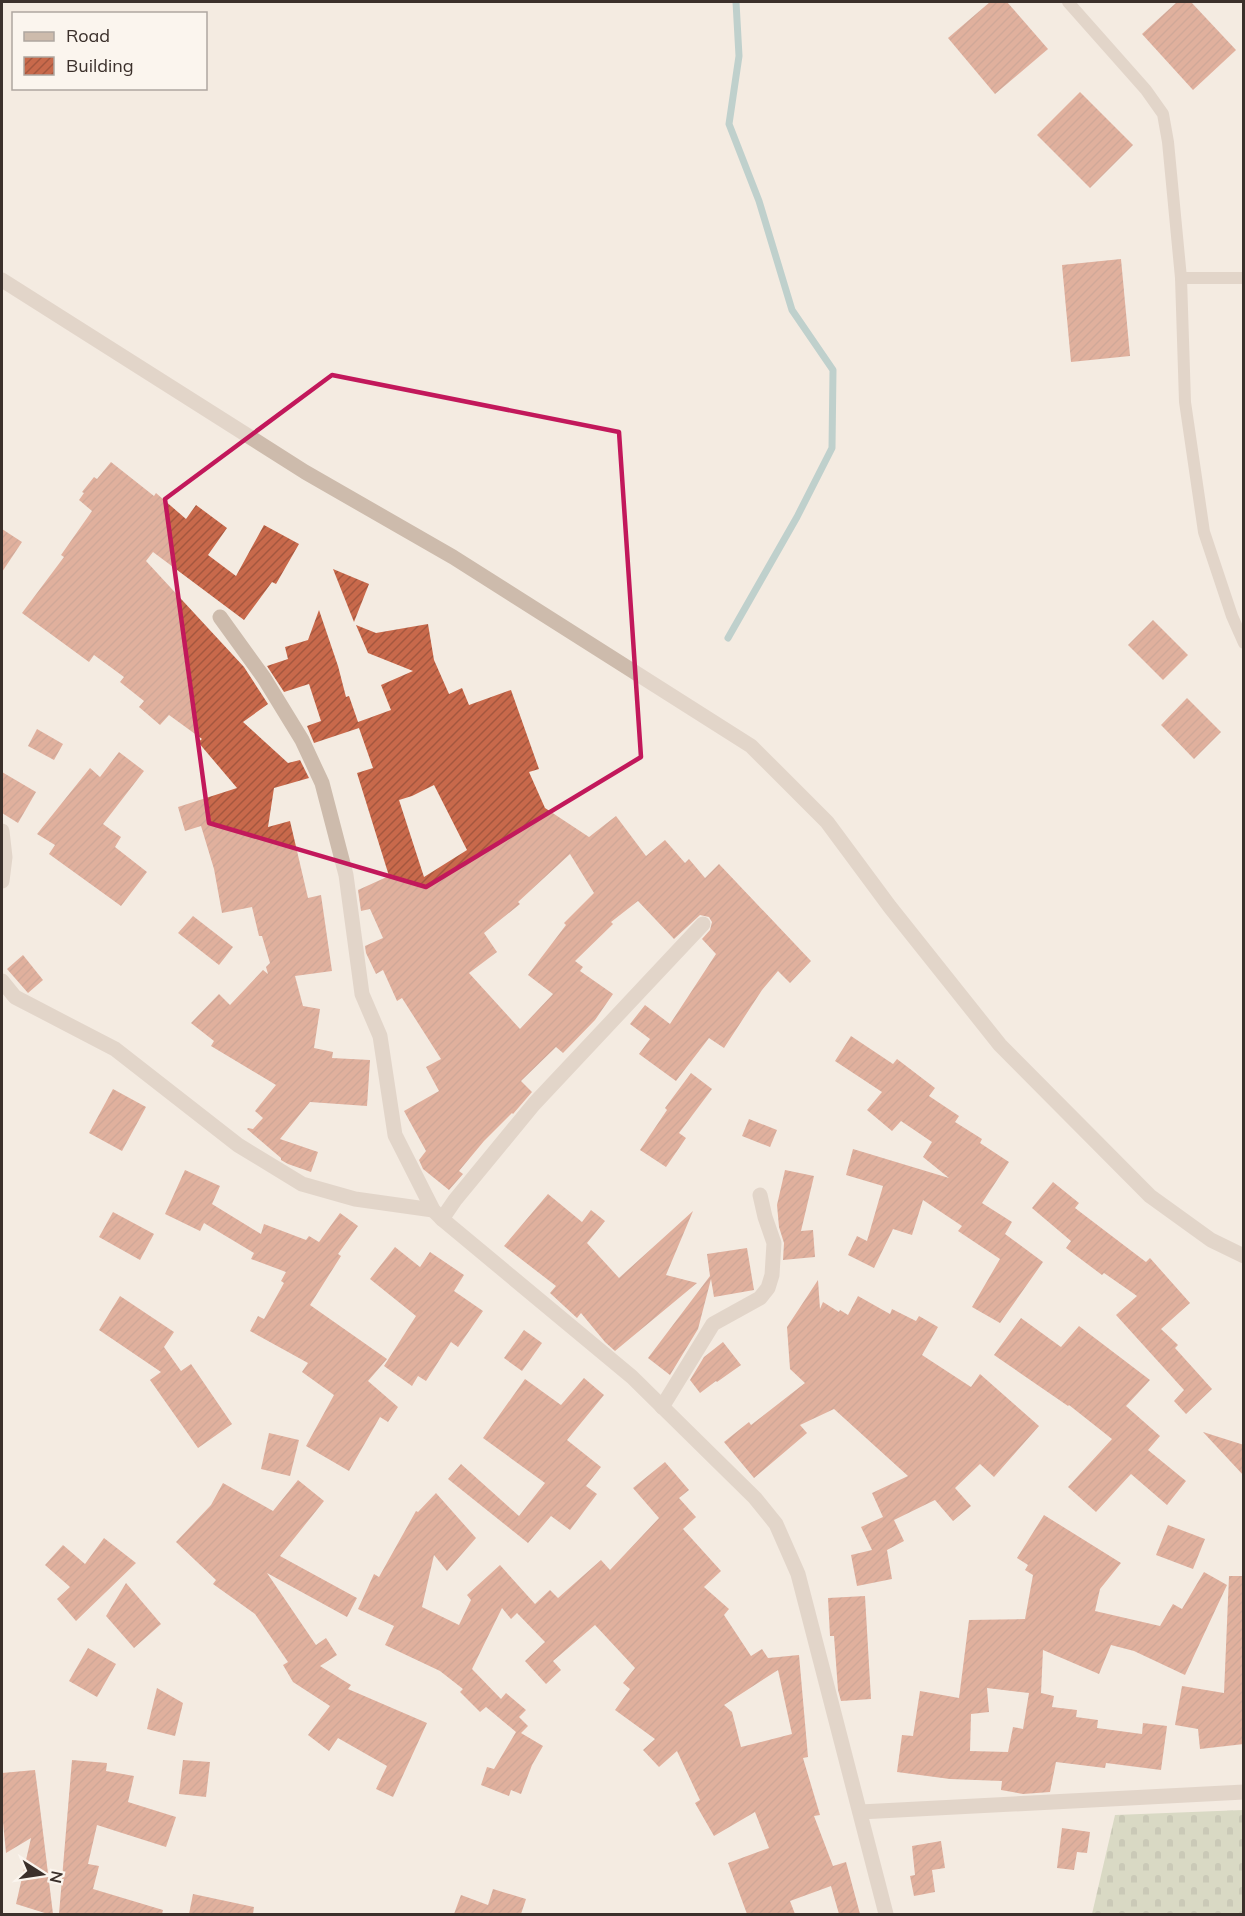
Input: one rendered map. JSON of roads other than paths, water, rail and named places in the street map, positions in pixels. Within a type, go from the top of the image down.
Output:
[{"type":"street","points":[[2,280],[305,472],[453,557],[751,746],[827,822],[890,907],[1000,1044],[1150,1196],[1211,1240],[1244,1256]]},
{"type":"street","points":[[220,617],[264,678],[302,740],[322,783],[346,875],[362,994],[380,1036],[395,1135],[438,1215],[632,1377],[755,1498],[776,1524],[798,1574],[886,1914]]},
{"type":"street","points":[[2,831],[5,856],[2,881]]},
{"type":"street","points":[[438,1215],[455,1200],[534,1104],[703,924]]},
{"type":"street","points":[[2,981],[15,996],[114,1049],[238,1145],[302,1184],[355,1199],[438,1215]]},
{"type":"street","points":[[662,1407],[713,1324],[760,1298],[768,1288],[772,1275],[774,1243],[760,1195]]},
{"type":"street","points":[[860,1812],[1244,1792]]},
{"type":"lane","points":[[1068,2],[1146,90],[1163,114],[1168,142],[1181,278],[1185,402],[1204,532],[1232,616],[1244,644]]},
{"type":"lane","points":[[1181,278],[1244,278]]},
{"type":"waterway","points":[[728,638],[797,517],[832,448],[833,370],[792,310],[759,201],[729,124],[739,56],[736,2]]}]
